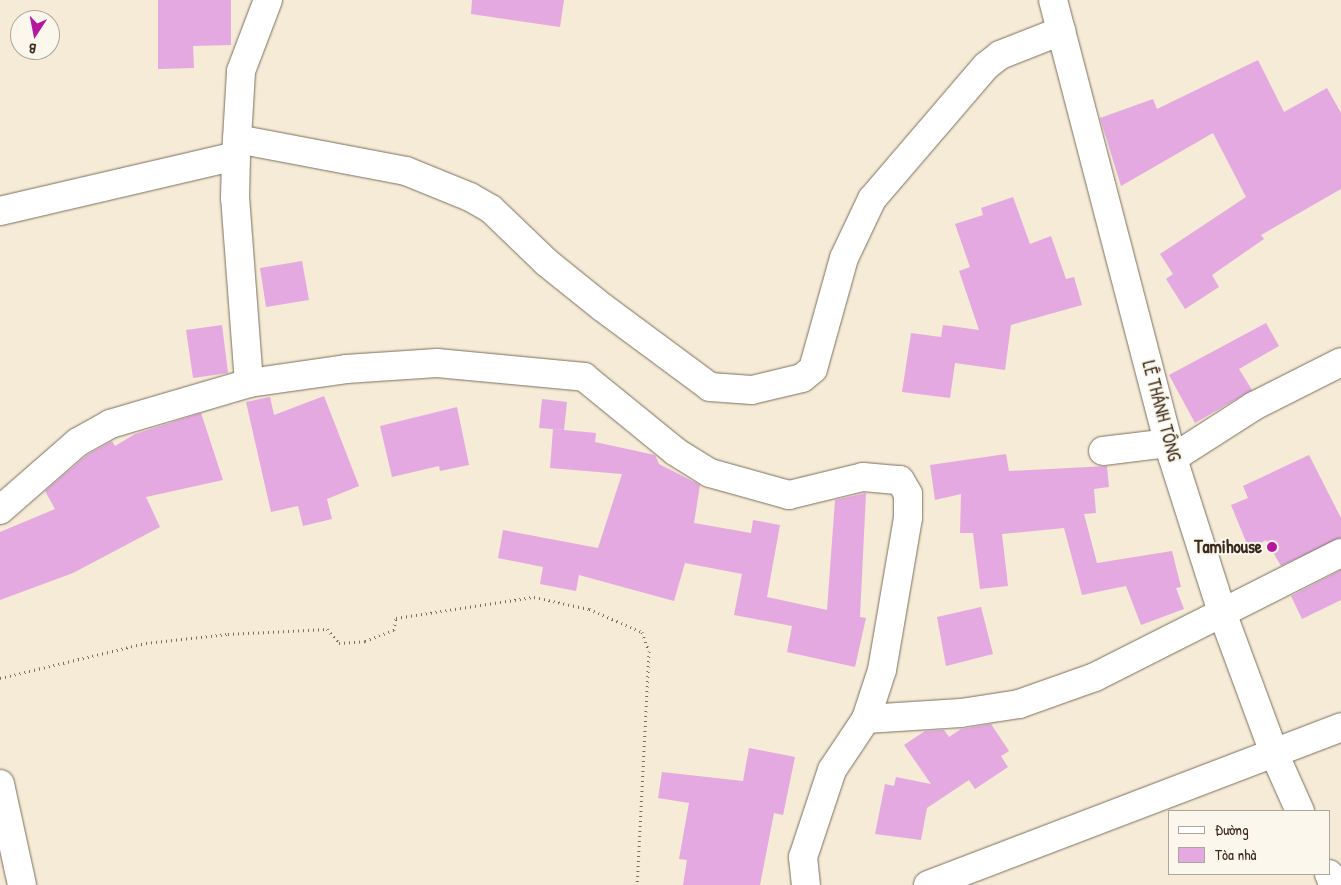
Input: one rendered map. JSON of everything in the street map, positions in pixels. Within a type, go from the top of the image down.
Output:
[{"type":"street","points":[[249,383],[235,198],[236,147],[241,71],[268,0]]},
{"type":"street","name":"LÊ THÁNH TÔNG","points":[[1053,0],[1171,451],[1224,615],[1274,753],[1300,810]]},
{"type":"street","points":[[0,211],[236,147],[406,171],[470,198],[491,210],[546,262],[602,307],[710,387],[752,390],[802,378],[813,369],[844,258],[878,191],[986,66],[1000,55],[1061,31]]},
{"type":"street","points":[[1103,451],[1171,451],[1290,386],[1341,362]]},
{"type":"street","points":[[0,510],[78,442],[110,424],[249,383],[346,369],[437,363],[584,377],[676,452],[710,473],[789,496],[863,477],[900,480],[908,494],[908,518],[896,604],[866,719],[832,770],[803,857],[806,885]]},
{"type":"street","points":[[866,719],[961,713],[1019,704],[1095,677],[1224,615],[1341,553]]},
{"type":"street","points":[[945,882],[1341,727]]},
{"type":"street","points":[[0,784],[22,885]]},
{"type":"path","points":[[0,678],[146,643],[228,634],[327,629],[339,643],[365,641],[394,630],[396,618],[534,597],[589,609],[642,632],[649,651],[636,885]]},
{"type":"building","points":[[158,0],[231,0],[231,45],[193,46],[194,68],[158,69]]},
{"type":"building","points":[[472,0],[564,0],[560,27],[471,14]]},
{"type":"building","points":[[1258,60],[1284,112],[1327,88],[1341,113],[1341,189],[1261,235],[1264,239],[1212,275],[1219,287],[1185,309],[1166,279],[1173,274],[1160,254],[1246,197],[1213,133],[1121,186],[1100,118],[1153,99],[1157,109]]},
{"type":"building","points":[[1013,197],[1030,244],[1051,236],[1066,279],[1074,277],[1082,305],[1011,325],[1005,370],[955,363],[950,398],[902,392],[911,333],[941,337],[943,325],[979,330],[959,271],[970,267],[955,224],[983,215],[981,208]]},
{"type":"building","points":[[302,261],[309,300],[266,307],[260,268]]},
{"type":"building","points":[[1266,323],[1279,346],[1239,369],[1252,390],[1195,423],[1169,375]]},
{"type":"building","points":[[222,325],[228,373],[193,378],[186,330]]},
{"type":"building","points":[[324,396],[359,486],[327,499],[332,519],[303,526],[298,506],[271,512],[246,402],[270,397],[274,415]]},
{"type":"building","points":[[542,399],[567,402],[564,430],[539,428]]},
{"type":"building","points":[[457,407],[469,465],[440,471],[439,466],[392,477],[380,426]]},
{"type":"building","points":[[201,413],[223,480],[146,497],[160,527],[73,573],[0,600],[0,532],[55,509],[45,491],[87,455],[112,441],[115,446],[135,434]]},
{"type":"building","points":[[553,429],[596,433],[595,442],[655,455],[659,464],[700,485],[694,523],[751,533],[753,520],[780,525],[767,597],[827,610],[835,500],[866,493],[860,617],[866,618],[855,667],[787,652],[792,626],[734,615],[742,574],[685,563],[674,601],[579,575],[576,591],[540,584],[543,567],[498,558],[503,530],[598,548],[622,474],[550,468]]},
{"type":"building","points":[[1006,454],[1009,471],[1107,466],[1109,487],[1094,489],[1096,513],[1084,514],[1097,563],[1172,551],[1181,587],[1176,588],[1184,609],[1141,625],[1126,586],[1082,595],[1064,528],[1002,534],[1008,586],[980,589],[973,533],[960,533],[961,494],[935,500],[930,465]]},
{"type":"building","points":[[1309,455],[1341,518],[1341,538],[1281,566],[1266,540],[1249,549],[1231,505],[1248,498],[1243,486]]},
{"type":"building","points":[[1341,570],[1341,600],[1302,619],[1291,596]]},
{"type":"building","points":[[981,607],[993,654],[946,666],[937,617]]},
{"type":"building","points":[[991,724],[1009,751],[1001,756],[1008,767],[975,789],[969,780],[927,808],[921,840],[875,834],[885,784],[894,786],[896,777],[931,784],[904,745],[925,731],[944,730],[949,737],[961,729]]},
{"type":"building","points":[[749,748],[795,757],[783,815],[774,813],[760,885],[683,885],[687,860],[679,859],[689,803],[658,798],[662,772],[743,781]]},
{"type":"place","name":"Tamihouse","points":[[1272,547]]}]
